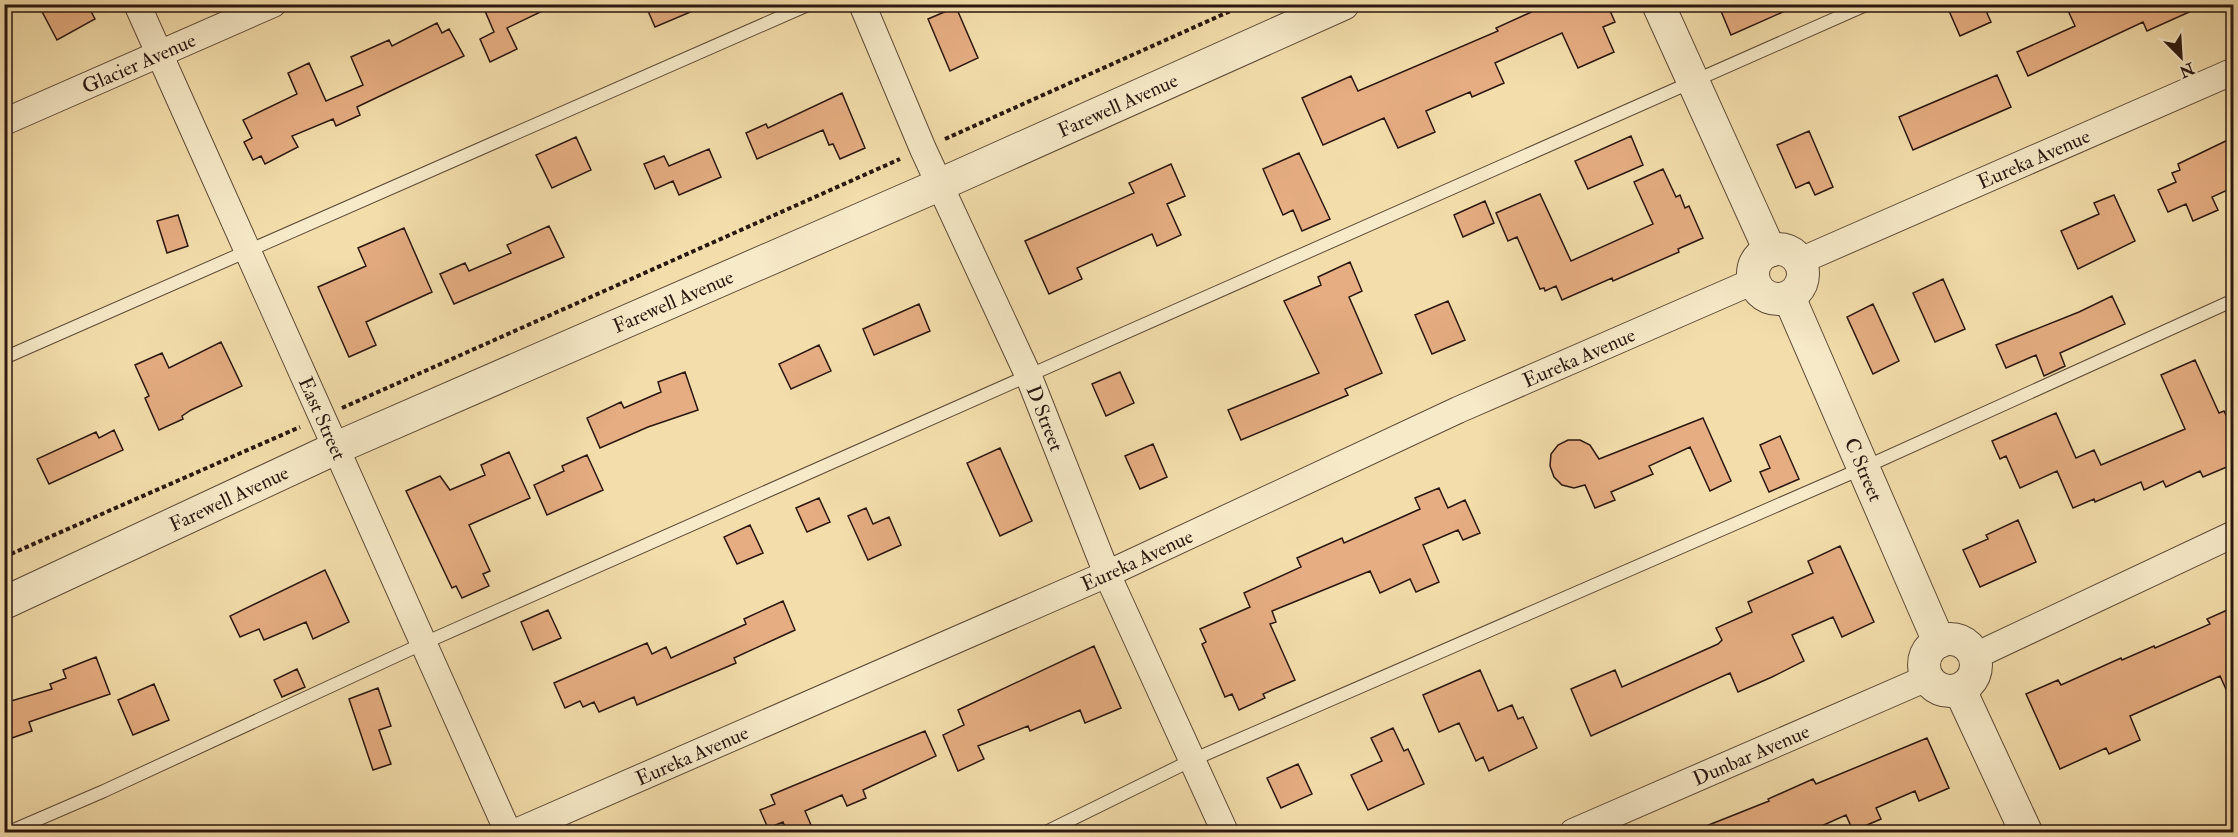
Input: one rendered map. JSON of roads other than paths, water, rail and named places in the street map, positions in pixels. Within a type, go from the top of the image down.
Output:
[{"type":"street","name":"East Street","points":[[137,4],[246,252],[508,832]]},
{"type":"street","name":"Glacier Avenue","points":[[4,122],[273,4]]},
{"type":"street","name":"D Street","points":[[862,4],[922,149],[1029,377],[1107,574],[1190,761],[1225,832]]},
{"type":"street","name":"Farewell Avenue","points":[[4,603],[336,448],[939,185],[1343,4]]},
{"type":"street","points":[[1658,4],[1770,251]]},
{"type":"street","name":"Eureka Avenue","points":[[1800,261],[2234,71]]},
{"type":"street","points":[[1783,250],[1800,261],[1803,278],[1801,285],[1789,297],[1772,298],[1764,295],[1755,281],[1755,267],[1758,260],[1770,251],[1783,250]]},
{"type":"street","name":"Eureka Avenue","points":[[516,832],[1107,574],[1458,411],[1755,281]]},
{"type":"street","name":"C Street","points":[[1789,297],[1938,642]]},
{"type":"street","points":[[1975,656],[2234,534]]},
{"type":"street","points":[[1960,640],[1975,656],[1976,672],[1972,680],[1960,690],[1942,690],[1927,678],[1924,670],[1926,654],[1938,642],[1960,640]]},
{"type":"street","name":"Dunbar Avenue","points":[[1573,832],[1927,678]]},
{"type":"street","points":[[1960,690],[2026,832]]},
{"type":"lane","points":[[4,358],[810,4]]},
{"type":"lane","points":[[9,832],[104,791],[423,644],[1868,4]]},
{"type":"lane","points":[[1046,832],[1190,761],[1863,468],[2234,300]]}]
